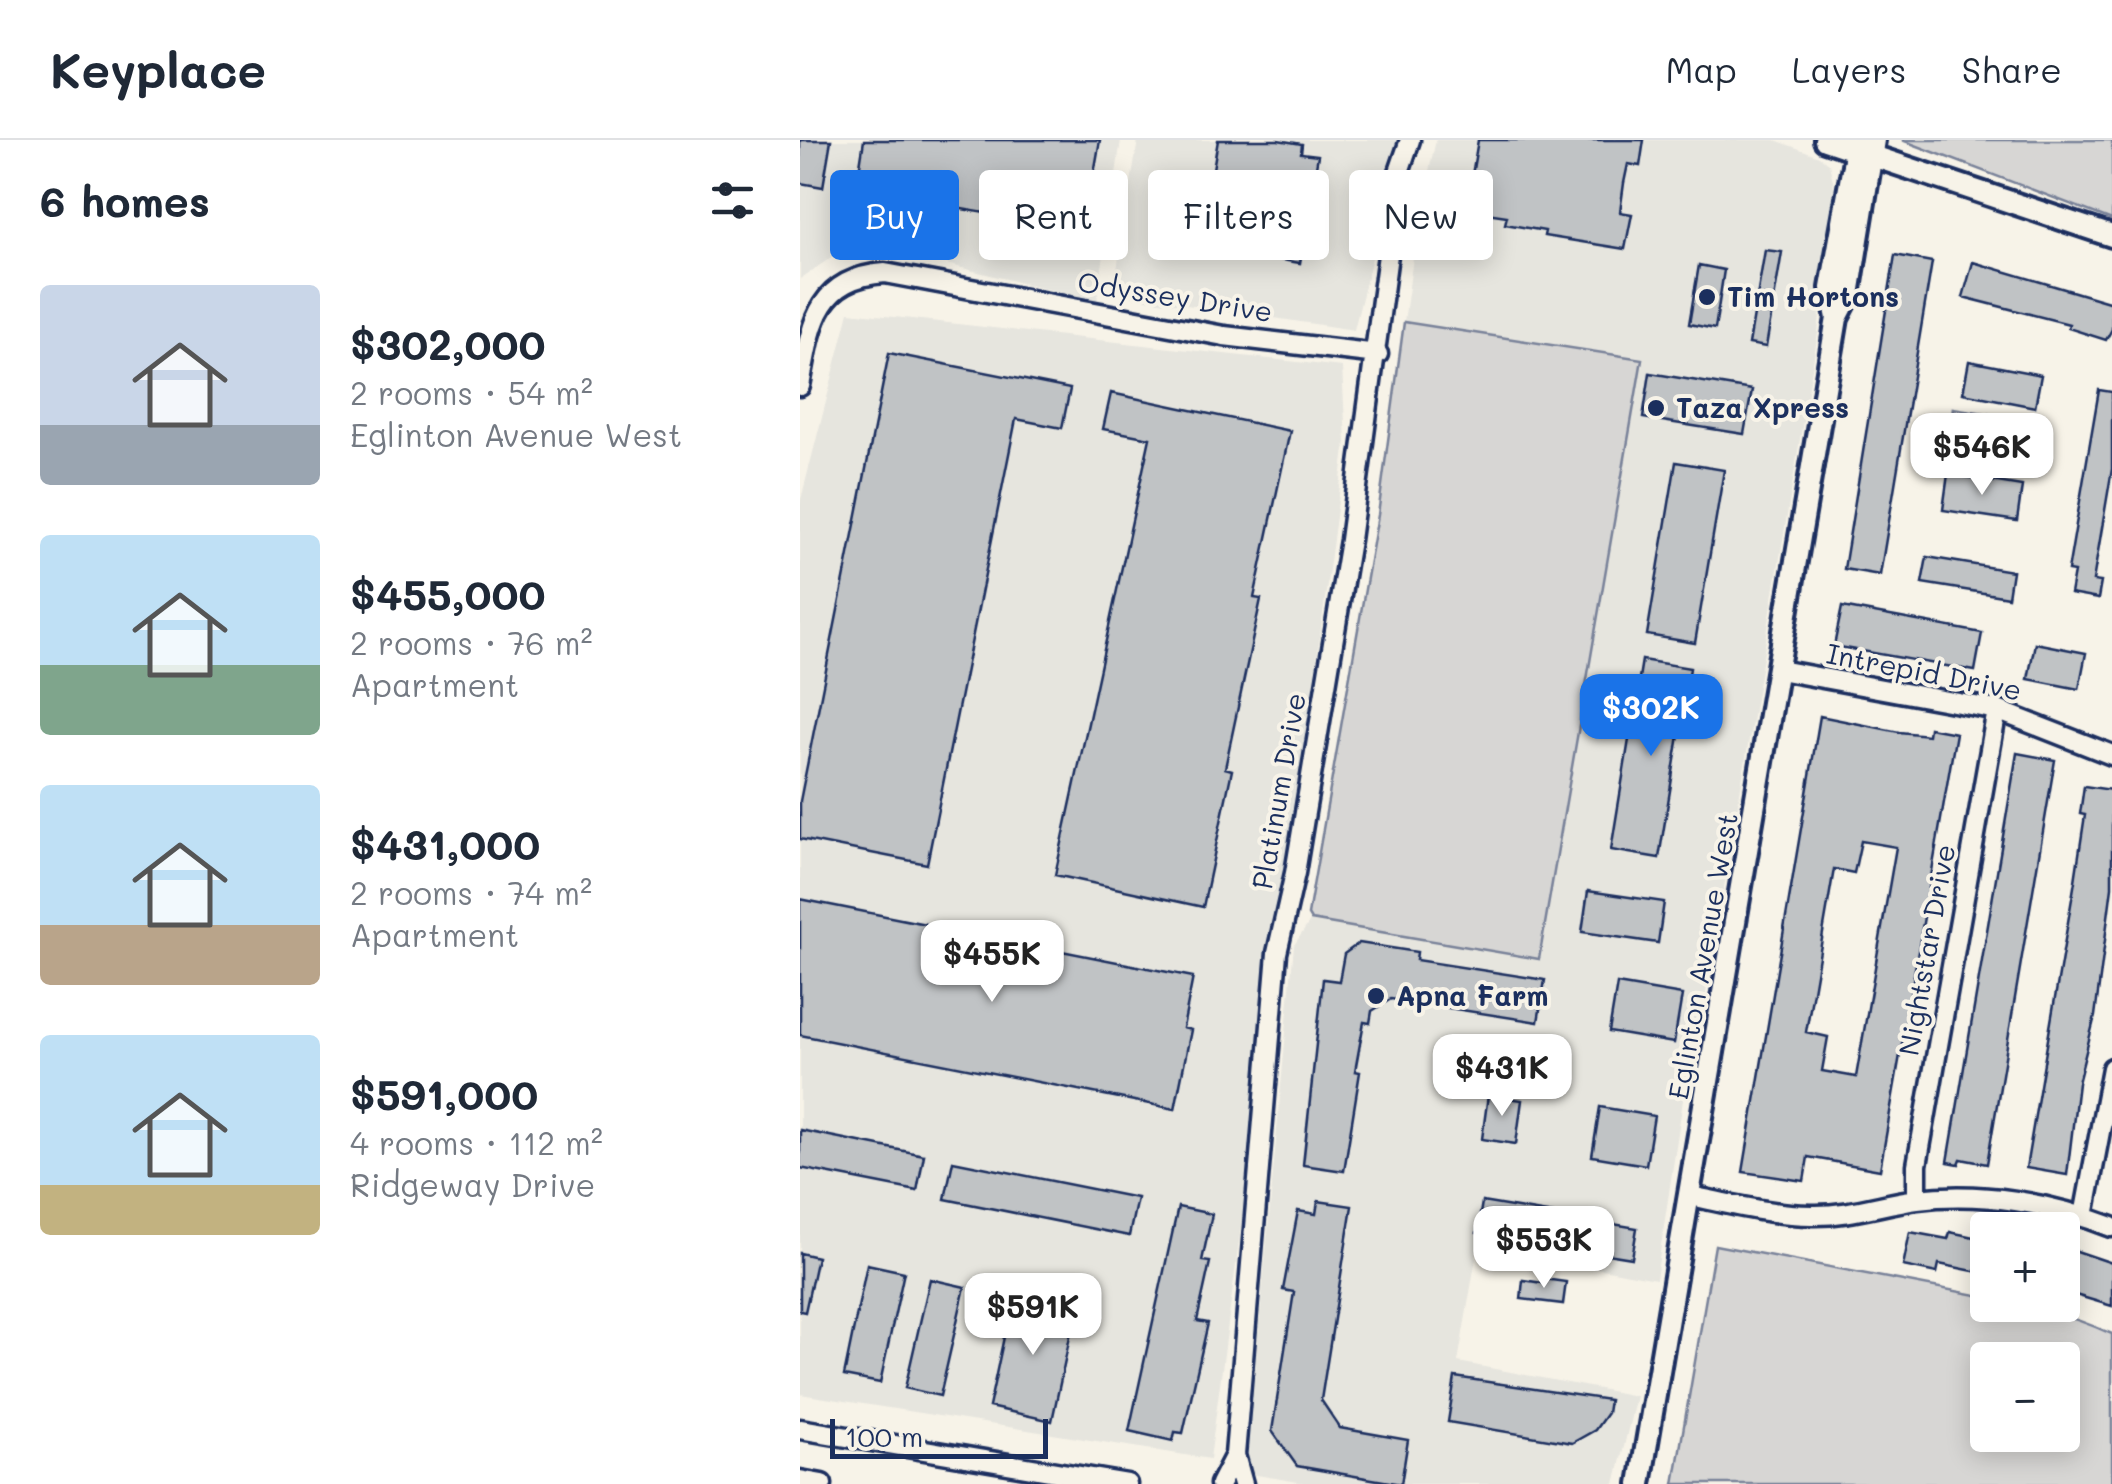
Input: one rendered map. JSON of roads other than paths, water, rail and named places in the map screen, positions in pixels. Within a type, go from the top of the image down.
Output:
[{"type":"main road","points":[[1825,140],[1864,147],[2112,236]]},
{"type":"main road","name":"Eglinton Avenue West","points":[[1640,1484],[1837,318],[1849,294],[1864,147]]},
{"type":"street","name":"Platinum Drive","points":[[1243,1484],[1235,1456],[1277,953],[1295,873],[1378,354],[1400,172],[1410,140]]},
{"type":"street","name":"Odyssey Drive","points":[[800,386],[812,323],[825,300],[861,275],[886,273],[1224,336],[1378,354]]},
{"type":"street","name":"Intrepid Drive","points":[[1779,670],[1996,710],[2112,755]]},
{"type":"street","name":"Nightstar Drive","points":[[1917,1199],[1916,1165],[1996,710]]},
{"type":"street","points":[[2084,1216],[2112,1068]]},
{"type":"street","points":[[1691,1196],[1808,1216],[1848,1213],[1917,1199],[2005,1200],[2084,1216],[2112,1226]]},
{"type":"street","points":[[800,1429],[1127,1484]]},
{"type":"street","name":"Platinum Drive","points":[[1220,1484],[1235,1456]]},
{"type":"street","points":[[800,1480],[822,1484]]},
{"type":"place","name":"Tim Hortons","points":[[1707,297]]},
{"type":"place","name":"Taza Xpress","points":[[1656,408]]},
{"type":"place","name":"Apna Farm","points":[[1376,996]]}]
